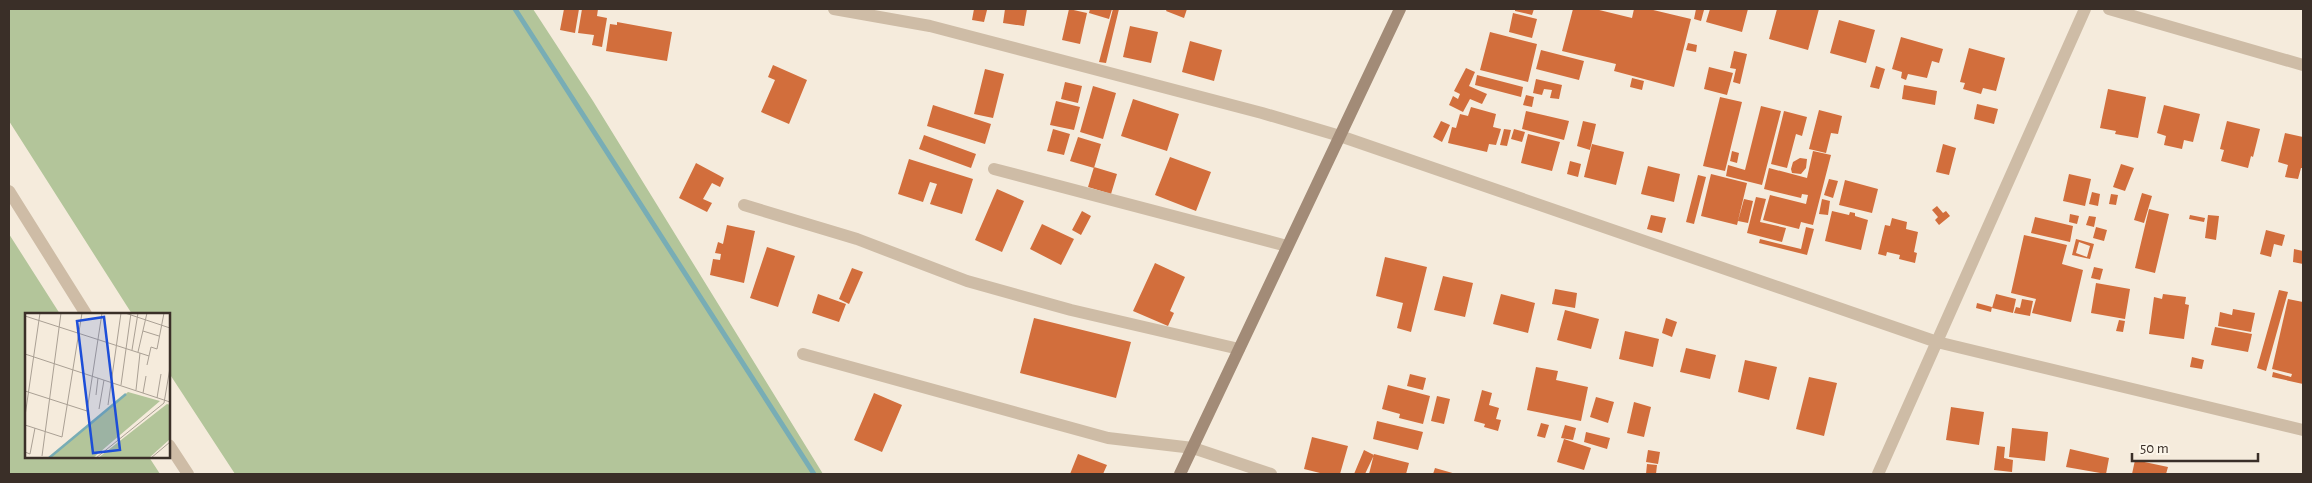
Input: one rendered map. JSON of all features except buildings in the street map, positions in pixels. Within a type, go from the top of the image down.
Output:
[{"type":"street","points":[[834,9],[930,26],[1262,113],[1340,136],[1937,342],[2303,430]]},
{"type":"street","points":[[1180,474],[1400,9]]},
{"type":"street","points":[[1878,474],[2085,9]]},
{"type":"street","points":[[2109,9],[2303,65]]},
{"type":"street","points":[[994,168],[1288,246]]},
{"type":"street","points":[[9,191],[85,313]]},
{"type":"street","points":[[744,205],[857,240],[967,281],[1071,310],[1240,349]]},
{"type":"street","points":[[803,354],[1108,438],[1193,448],[1271,474]]},
{"type":"street","points":[[170,447],[188,474]]},
{"type":"green space","points":[[9,9],[533,9],[593,101],[823,474],[235,474],[170,375],[170,313],[131,313],[9,121]]},
{"type":"green space","points":[[9,234],[59,313],[25,313],[25,458],[150,458],[160,474],[9,474]]},
{"type":"waterway","points":[[515,9],[814,474]]}]
